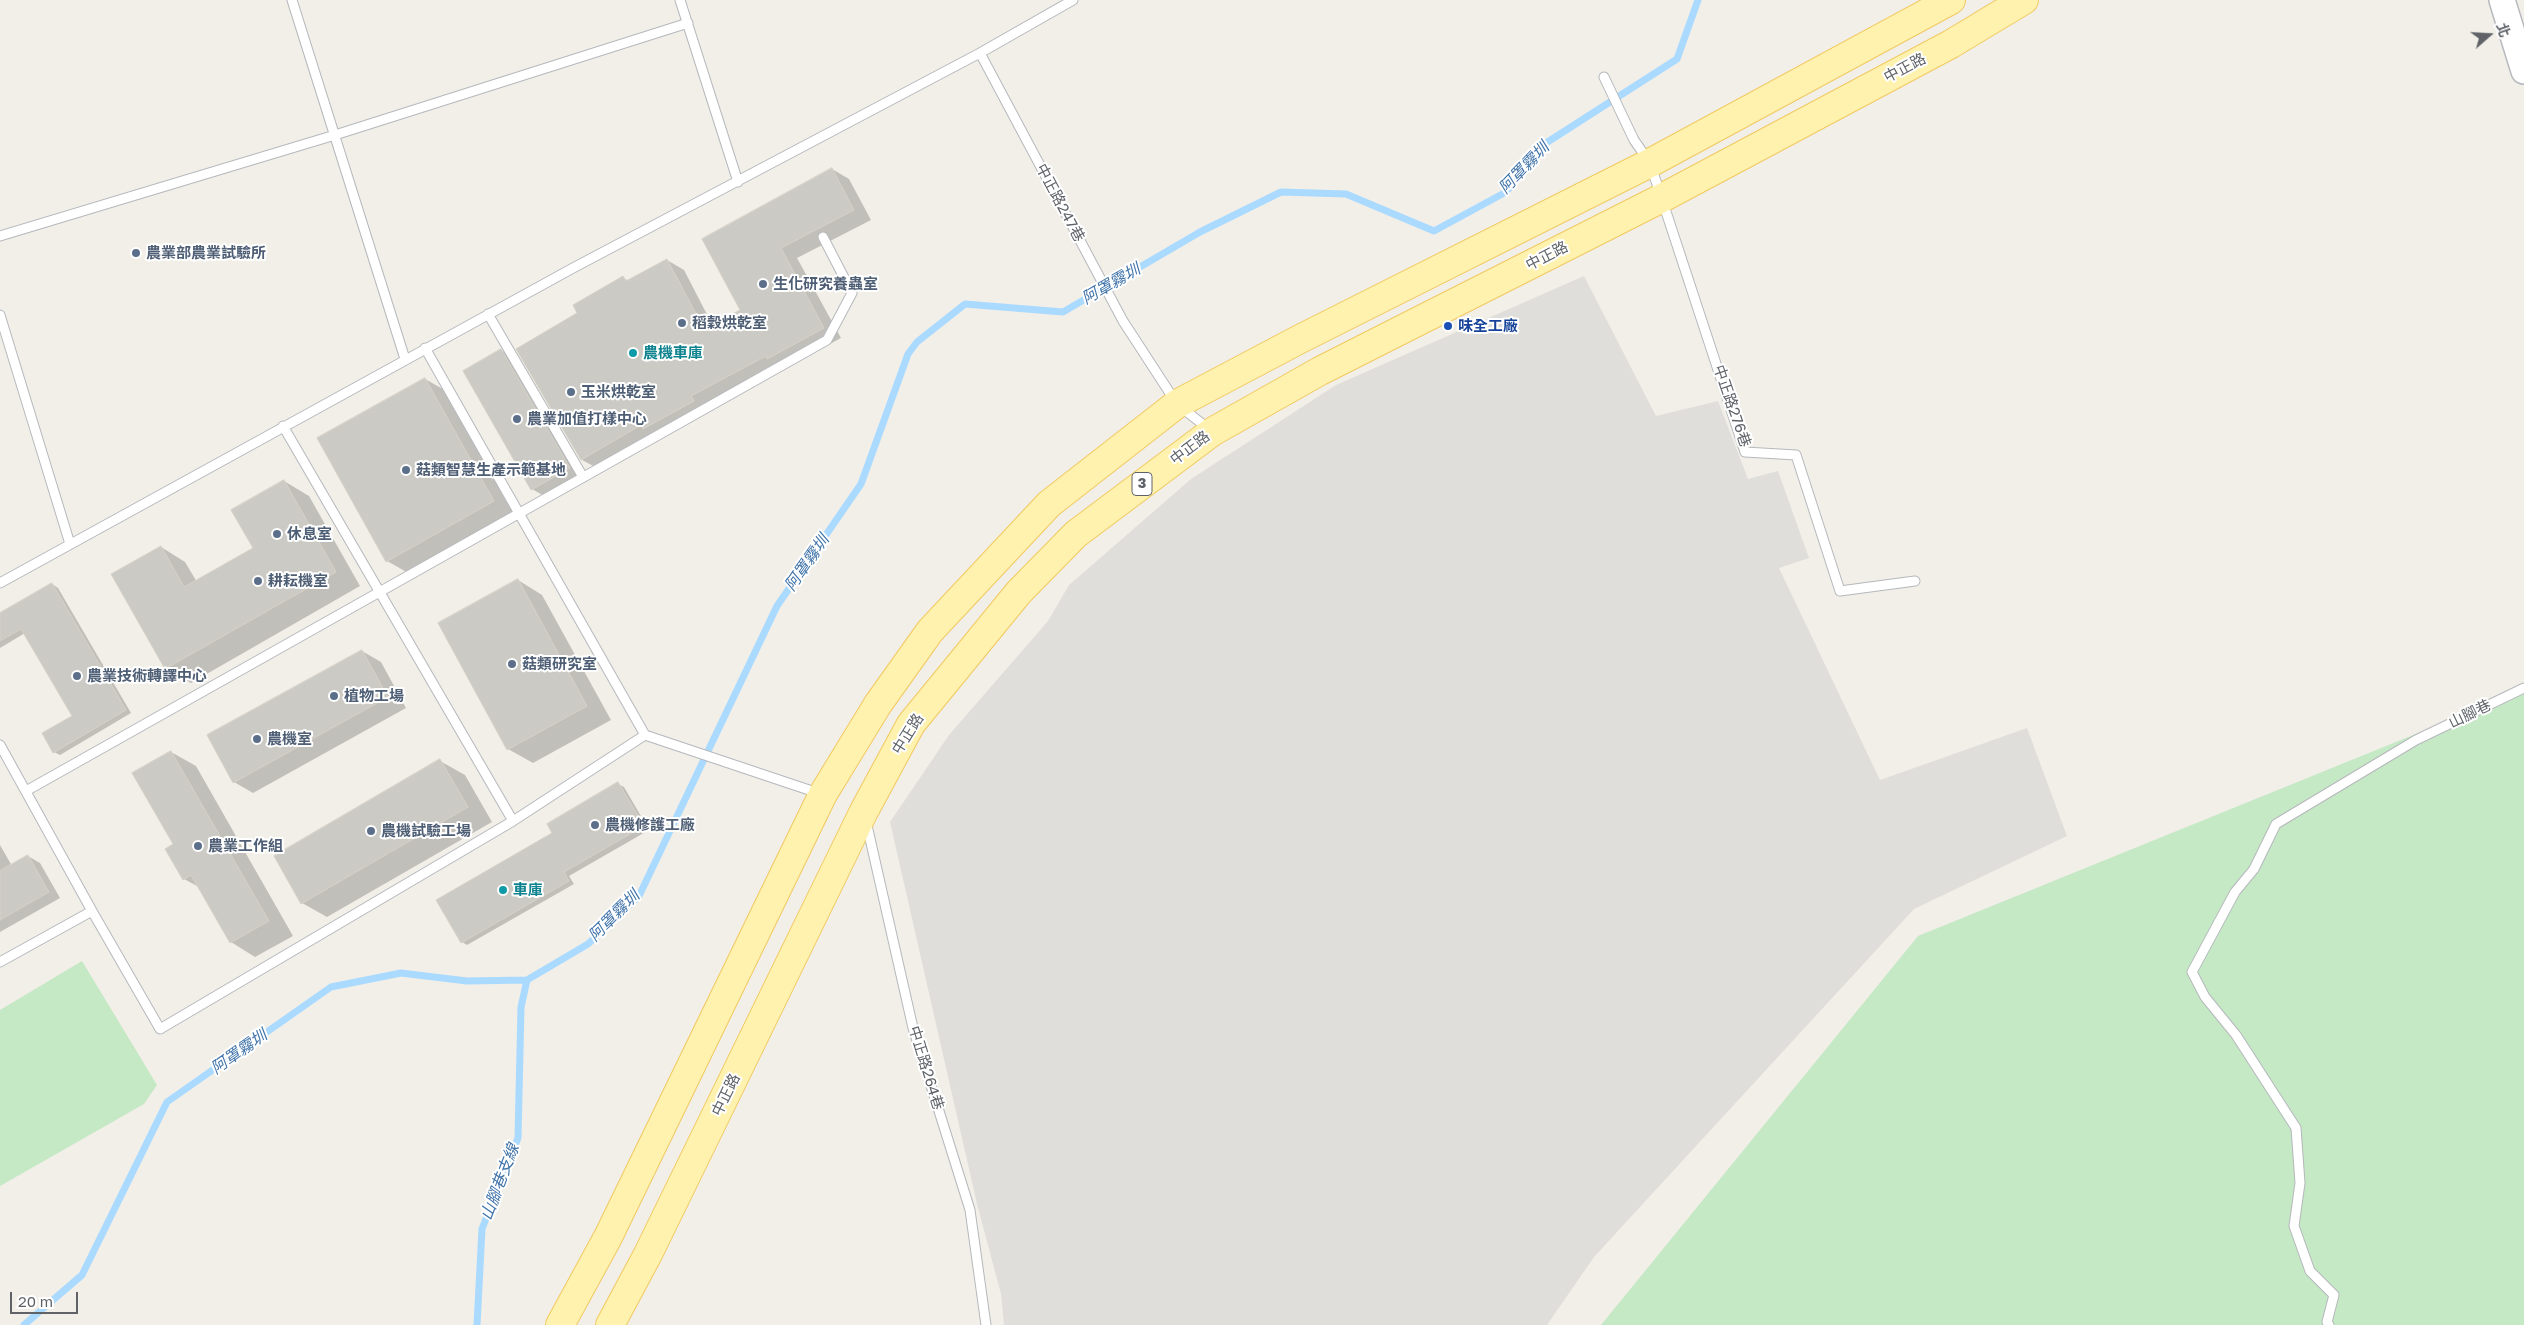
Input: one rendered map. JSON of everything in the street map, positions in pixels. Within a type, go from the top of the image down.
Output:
[{"type":"main road","points":[[560,1325],[608,1237],[823,794],[878,704],[930,631],[1049,504],[1177,404],[1300,339],[1650,163],[1951,0]]},
{"type":"main road","name":"中正路","points":[[610,1325],[648,1254],[864,811],[911,724],[1019,592],[1076,534],[1212,432],[1320,371],[1662,198],[1951,44],[2024,0]]},
{"type":"street","points":[[2502,0],[2524,71]]},
{"type":"lane","points":[[292,0],[405,359]]},
{"type":"lane","points":[[680,0],[738,182]]},
{"type":"lane","points":[[0,583],[425,348],[980,53],[1073,0]]},
{"type":"lane","points":[[0,236],[335,135],[688,24]]},
{"type":"lane","name":"中正路247巷","points":[[980,53],[1123,321],[1177,404],[1212,432]]},
{"type":"lane","name":"中正路276巷","points":[[1604,77],[1634,140],[1650,163],[1745,452],[1796,455],[1840,591],[1915,581]]},
{"type":"lane","points":[[26,791],[827,340],[852,293],[823,237]]},
{"type":"lane","points":[[488,314],[583,477]]},
{"type":"lane","points":[[0,315],[70,544]]},
{"type":"lane","points":[[425,348],[644,735],[823,794]]},
{"type":"lane","points":[[283,426],[513,820]]},
{"type":"lane","name":"山腳巷","points":[[2329,1325],[2327,1322],[2334,1295],[2310,1271],[2294,1226],[2300,1183],[2296,1128],[2236,1034],[2205,997],[2192,972],[2235,892],[2254,869],[2276,824],[2416,740],[2524,688]]},
{"type":"lane","points":[[0,745],[160,1029],[513,820],[644,735]]},
{"type":"lane","name":"中正路264巷","points":[[864,811],[913,1028],[970,1210],[986,1325]]},
{"type":"lane","points":[[0,962],[92,911]]},
{"type":"shaded area","points":[[1584,276],[1656,416],[1718,401],[1748,479],[1778,471],[1809,558],[1779,568],[1880,780],[2027,728],[2067,836],[1914,909],[1594,1257],[1547,1325],[1004,1325],[1001,1294],[977,1204],[890,822],[949,735],[1048,621],[1069,585],[1191,479],[1336,385]]},
{"type":"green space","points":[[2524,690],[2524,1325],[1601,1325],[1918,936]]},
{"type":"green space","points":[[82,961],[157,1085],[144,1104],[0,1186],[0,1010]]},
{"type":"building","points":[[832,168],[854,210],[781,248],[824,328],[767,359],[766,356],[691,396],[694,401],[643,429],[641,425],[581,460],[516,349],[577,313],[573,305],[623,276],[626,281],[667,259],[704,329],[740,310],[702,239]]},
{"type":"building","name":"農業加值打樣中心","points":[[501,349],[570,468],[531,490],[463,371]]},
{"type":"building","name":"菇類智慧生產示範基地","points":[[425,378],[494,501],[386,562],[317,438]]},
{"type":"building","name":"耕耘機室","points":[[284,480],[336,572],[165,669],[111,574],[161,546],[184,587],[253,548],[231,510]]},
{"type":"building","name":"菇類研究室","points":[[518,579],[587,706],[507,750],[438,623]]},
{"type":"building","name":"農業技術轉譯中心","points":[[52,583],[126,710],[53,753],[42,733],[72,716],[21,629],[0,641],[0,613]]},
{"type":"building","points":[[362,650],[388,697],[233,783],[207,735]]},
{"type":"building","name":"農業工作組","points":[[171,751],[269,921],[230,943],[191,875],[183,880],[165,849],[173,844],[132,773]]},
{"type":"building","name":"農機試驗工場","points":[[440,759],[468,807],[301,904],[274,856]]},
{"type":"building","points":[[618,782],[644,826],[564,872],[569,881],[461,943],[436,900],[552,833],[547,824]]},
{"type":"building","points":[[28,855],[49,892],[0,920],[0,871]]},
{"type":"waterway","name":"阿罩霧圳","points":[[24,1325],[82,1275],[167,1102],[331,987],[401,973],[467,981],[527,980],[588,944],[639,896],[777,606],[861,484],[908,354],[917,342],[965,304],[1063,312],[1200,232],[1281,192],[1346,194],[1434,231],[1506,192],[1546,143],[1677,59],[1698,0]]},
{"type":"waterway","name":"山腳巷支線","points":[[477,1325],[482,1229],[518,1138],[521,1007],[527,980]]},
{"type":"place","name":"農業部農業試驗所","points":[[136,253]]},
{"type":"place","name":"生化研究養蟲室","points":[[763,284]]},
{"type":"place","name":"稻穀烘乾室","points":[[682,323]]},
{"type":"place","name":"味全工廠","points":[[1448,326]]},
{"type":"place","name":"農機車庫","points":[[633,353]]},
{"type":"place","name":"玉米烘乾室","points":[[571,392]]},
{"type":"place","name":"農業加值打樣中心","points":[[517,419]]},
{"type":"place","name":"菇類智慧生產示範基地","points":[[406,470]]},
{"type":"place","name":"休息室","points":[[277,534]]},
{"type":"place","name":"耕耘機室","points":[[258,581]]},
{"type":"place","name":"菇類研究室","points":[[512,664]]},
{"type":"place","name":"農業技術轉譯中心","points":[[77,676]]},
{"type":"place","name":"植物工場","points":[[334,696]]},
{"type":"place","name":"農機室","points":[[257,739]]},
{"type":"place","name":"農機修護工廠","points":[[595,825]]},
{"type":"place","name":"農機試驗工場","points":[[371,831]]},
{"type":"place","name":"農業工作組","points":[[198,846]]},
{"type":"place","name":"車庫","points":[[503,890]]}]
